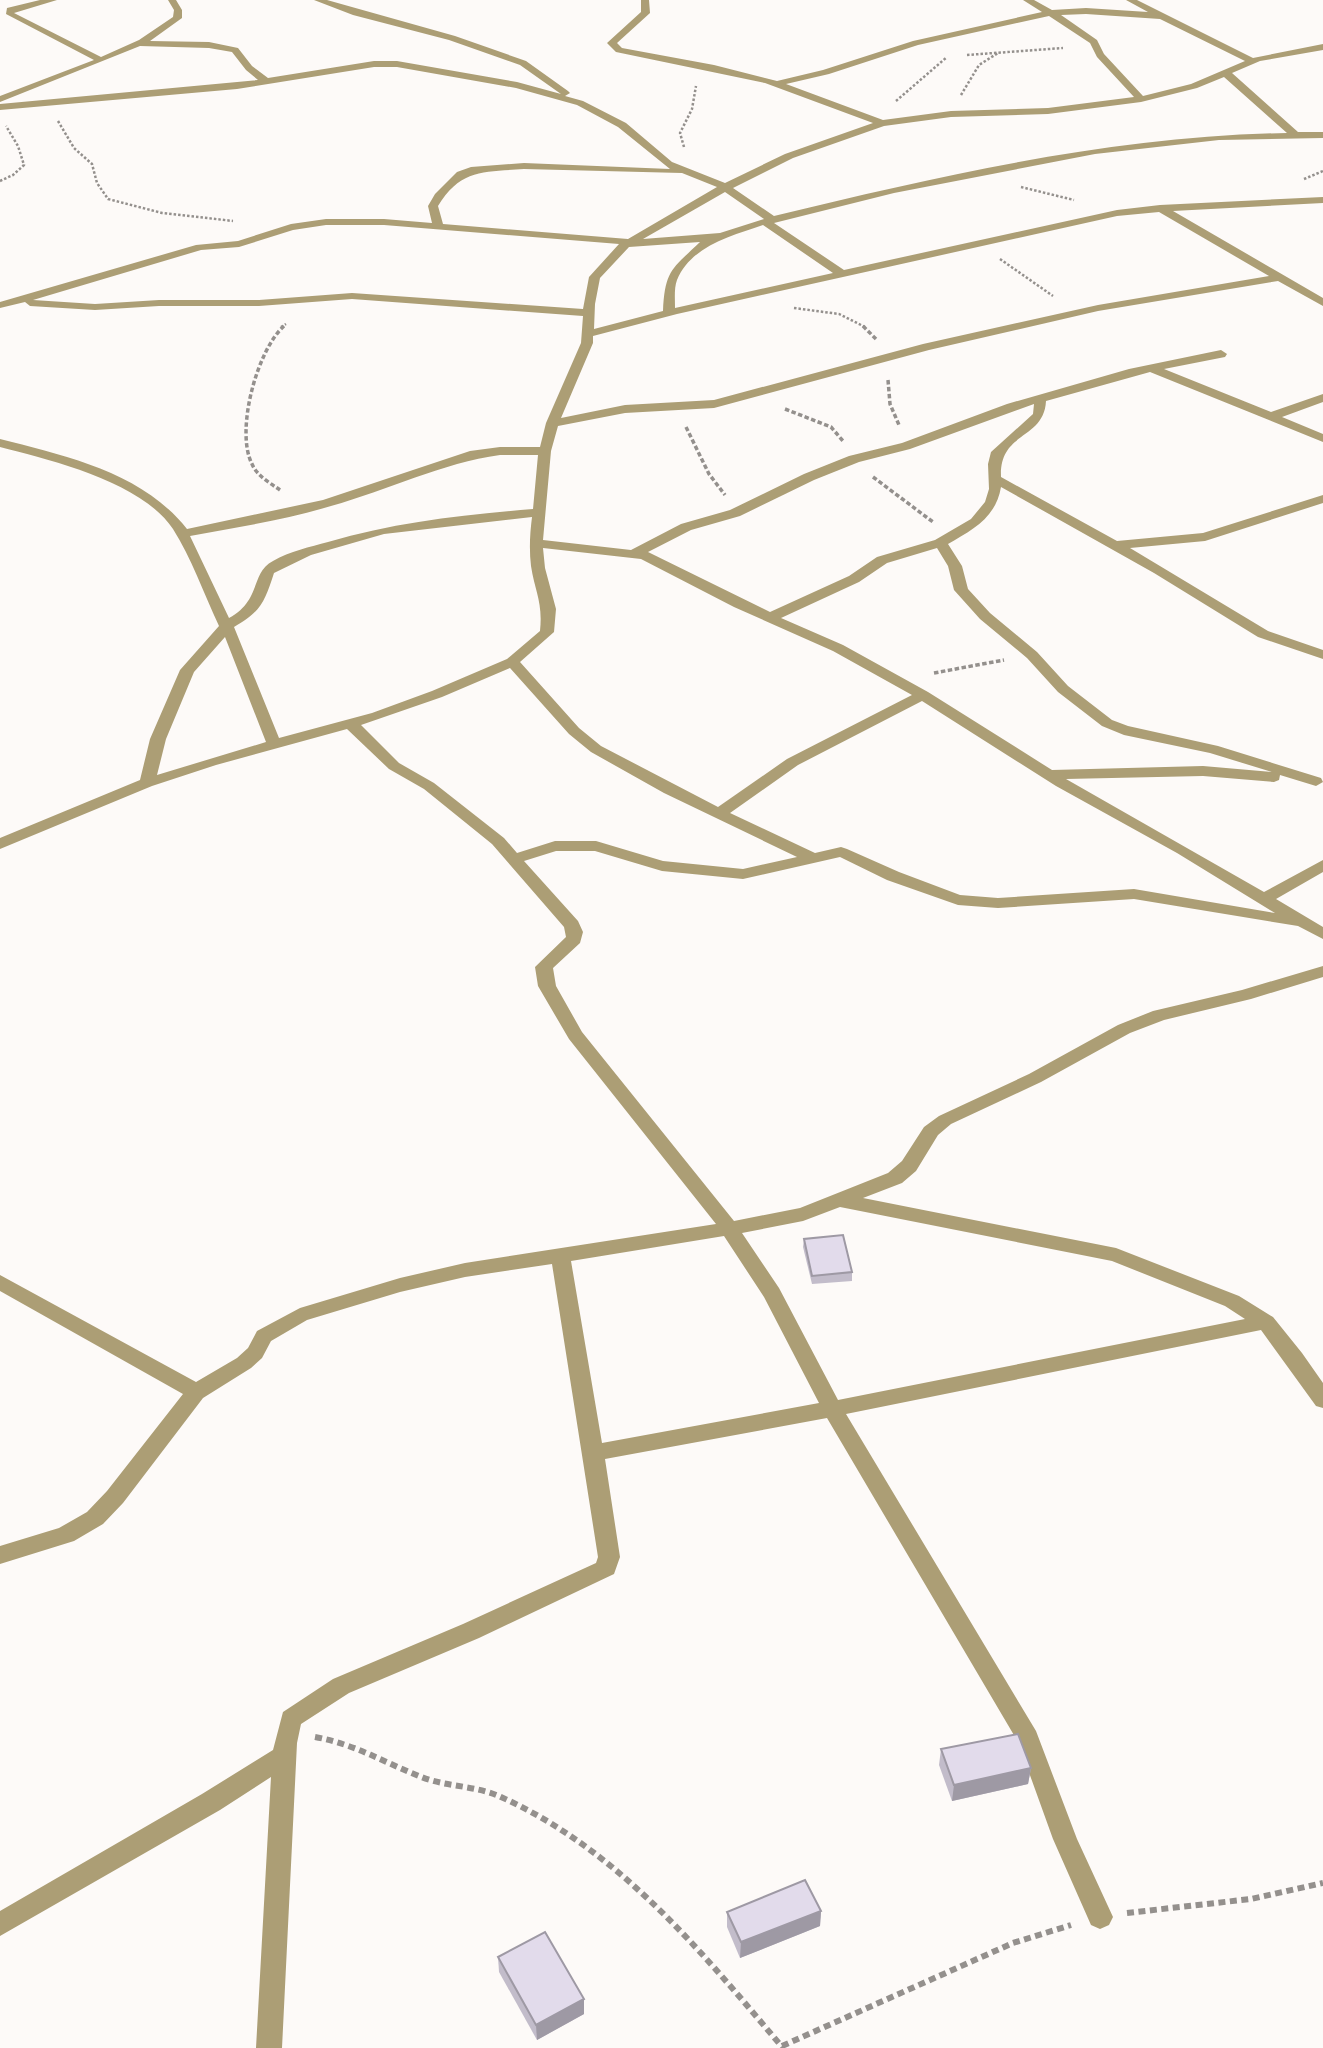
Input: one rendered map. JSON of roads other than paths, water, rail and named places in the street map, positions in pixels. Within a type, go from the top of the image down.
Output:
[{"type":"street","points":[[53,0],[15,8],[10,10],[10,14],[99,59]]},
{"type":"street","points":[[0,99],[137,43],[177,18],[177,10],[172,0]]},
{"type":"street","points":[[318,0],[356,13],[453,38],[523,63],[580,103],[622,125],[661,160],[725,187],[844,275]]},
{"type":"street","points":[[645,0],[646,13],[637,24],[612,43],[614,47],[632,54],[700,65],[776,84],[878,122]]},
{"type":"street","points":[[1027,0],[1087,36],[1141,99]]},
{"type":"street","points":[[1130,0],[1252,61]]},
{"type":"street","points":[[776,84],[826,72],[916,43],[1050,12],[1086,10],[1161,16]]},
{"type":"street","points":[[137,43],[209,45],[235,50],[250,68],[267,82]]},
{"type":"street","points":[[0,844],[147,783],[274,744],[351,724],[437,694],[512,662],[547,632],[549,610],[538,568],[536,543],[541,480],[552,423],[588,334],[595,276],[607,261],[629,242],[657,224],[789,156],[878,122],[944,115],[1048,111],[1141,99],[1194,86],[1252,61],[1323,47]]},
{"type":"street","points":[[0,107],[267,82],[374,64],[393,64],[517,85],[580,103]]},
{"type":"street","points":[[1225,73],[1240,83],[1297,136]]},
{"type":"street","points":[[669,313],[670,282],[673,275],[707,241],[769,221],[977,173],[1145,144],[1219,136],[1323,135]]},
{"type":"street","points":[[439,226],[434,217],[433,206],[461,174],[471,170],[545,166],[681,170]]},
{"type":"street","points":[[588,334],[669,313],[1077,221],[1160,208],[1323,200]]},
{"type":"street","points":[[1160,208],[1317,300],[1323,313]]},
{"type":"street","points":[[0,305],[200,247],[239,244],[300,225],[342,221],[659,243],[720,236]]},
{"type":"street","points":[[552,423],[625,409],[698,406],[740,398],[898,355],[1076,314],[1278,278]]},
{"type":"street","points":[[0,305],[260,303],[362,297],[589,313]]},
{"type":"street","points":[[635,552],[686,527],[736,513],[808,477],[854,459],[906,446],[1010,407],[1150,368],[1221,354]]},
{"type":"street","points":[[1150,368],[1323,438]]},
{"type":"street","points":[[1272,416],[1323,398]]},
{"type":"street","points":[[771,617],[855,579],[882,560],[955,537],[976,522],[991,503],[997,452],[1039,415],[1040,400]]},
{"type":"street","points":[[0,443],[79,464],[160,507],[181,534],[227,625],[274,744]]},
{"type":"street","points":[[181,534],[312,507],[470,455],[500,451],[545,451]]},
{"type":"street","points":[[995,478],[1116,545],[1263,634],[1323,655]]},
{"type":"street","points":[[1116,545],[1205,537],[1323,499]]},
{"type":"street","points":[[147,783],[158,739],[187,670],[227,625],[245,615],[258,601],[268,571],[277,564],[306,552],[383,530],[540,512]]},
{"type":"street","points":[[536,543],[635,552],[838,648],[923,695],[1048,775],[1183,850],[1317,930]]},
{"type":"street","points":[[940,543],[955,566],[961,590],[985,616],[1032,655],[1063,689],[1114,726],[1213,749],[1319,782]]},
{"type":"street","points":[[512,662],[586,742],[669,790],[812,858]]},
{"type":"street","points":[[719,814],[787,762],[923,695]]},
{"type":"street","points":[[351,724],[394,766],[429,786],[473,819],[514,859],[574,930],[575,935],[569,944],[544,969],[547,986],[606,1076],[693,1180],[772,1293],[832,1409],[1028,1738],[1065,1839],[1100,1917]]},
{"type":"street","points":[[1048,775],[1203,771],[1319,782]]},
{"type":"street","points":[[514,859],[555,846],[596,846],[662,866],[743,874],[832,853],[848,853],[893,876],[958,900],[998,904],[1134,894],[1248,911],[1317,930]]},
{"type":"street","points":[[1264,900],[1323,865]]},
{"type":"street","points":[[0,1555],[72,1532],[95,1518],[115,1497],[196,1392],[244,1363],[256,1353],[264,1336],[313,1310],[452,1273],[803,1214],[895,1178],[909,1166],[931,1131],[946,1120],[1035,1078],[1124,1029],[1159,1015],[1268,989],[1323,971]]},
{"type":"street","points":[[838,1201],[990,1227],[1116,1255],[1232,1301],[1266,1322],[1296,1358],[1323,1400]]},
{"type":"street","points":[[269,2048],[284,1756],[288,1730],[297,1713],[341,1686],[471,1631],[606,1568],[608,1544],[560,1254]]},
{"type":"street","points":[[0,1282],[196,1392]]},
{"type":"street","points":[[592,1453],[832,1409],[1266,1322]]},
{"type":"street","points":[[0,1924],[211,1802],[284,1756]]}]
